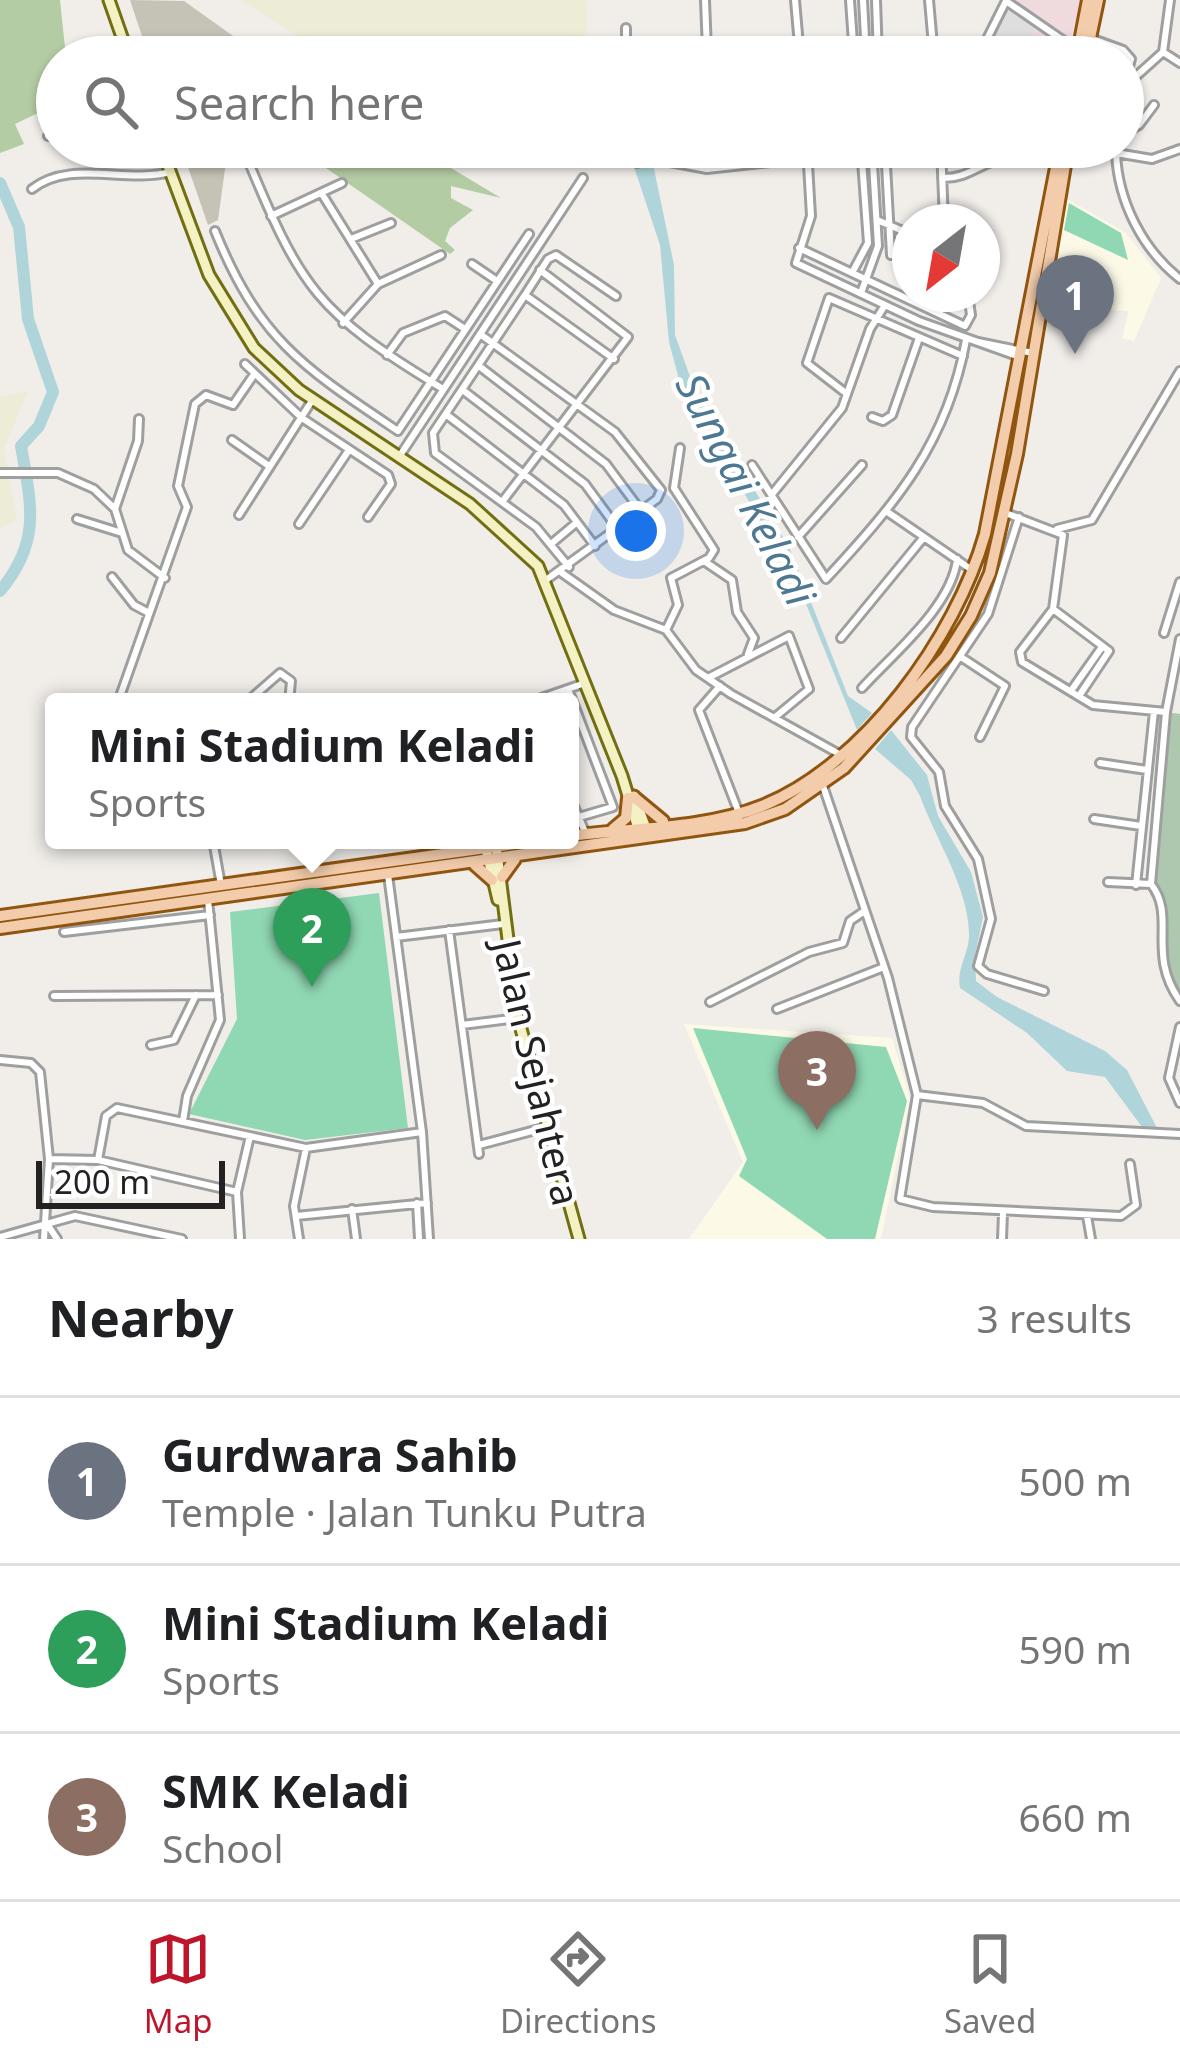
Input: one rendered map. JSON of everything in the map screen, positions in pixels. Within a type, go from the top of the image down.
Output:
[{"type":"main road","points":[[109,0],[122,36]]},
{"type":"main road","points":[[1083,36],[1088,0]]},
{"type":"main road","points":[[1090,36],[1097,0]]},
{"type":"main road","points":[[169,168],[227,312],[281,376],[512,538],[546,580],[644,832]]},
{"type":"main road","points":[[579,835],[761,819],[823,786],[946,656],[971,616],[989,573],[1021,353],[1060,168]]},
{"type":"main road","points":[[883,718],[944,634],[975,572],[997,510]]},
{"type":"main road","points":[[579,845],[739,813],[803,785],[863,741]]},
{"type":"main road","points":[[631,797],[652,817],[682,821]]},
{"type":"main road","points":[[610,831],[626,818],[631,797]]},
{"type":"main road","points":[[0,916],[510,849]]},
{"type":"main road","points":[[472,864],[497,879],[512,861],[559,849]]},
{"type":"main road","points":[[0,928],[472,864],[492,854],[524,856]]},
{"type":"main road","name":"Jalan Sejahtera","points":[[492,854],[518,1018],[579,1239]]},
{"type":"main road","points":[[208,900],[225,884]]},
{"type":"main road","points":[[187,890],[208,900]]},
{"type":"street","points":[[705,0],[706,36]]},
{"type":"street","points":[[795,0],[798,36]]},
{"type":"street","points":[[850,0],[853,36]]},
{"type":"street","points":[[862,0],[865,36]]},
{"type":"street","points":[[876,0],[877,36]]},
{"type":"street","points":[[929,0],[932,36]]},
{"type":"street","points":[[1146,66],[1163,52],[1170,0]]},
{"type":"street","points":[[988,36],[1006,1],[1057,36]]},
{"type":"street","points":[[626,28],[626,36]]},
{"type":"street","points":[[1163,52],[1180,63]]},
{"type":"street","points":[[1144,114],[1154,105]]},
{"type":"street","points":[[1144,157],[1152,159],[1180,148]]},
{"type":"street","points":[[251,168],[302,278],[343,323],[443,389]]},
{"type":"street","points":[[808,168],[811,216],[796,263],[970,341],[1021,353]]},
{"type":"street","points":[[852,273],[868,243],[863,168]]},
{"type":"street","points":[[861,293],[877,254],[873,168]]},
{"type":"street","points":[[886,168],[892,255]]},
{"type":"street","points":[[942,168],[943,204]]},
{"type":"street","points":[[942,178],[967,177],[976,168]]},
{"type":"street","points":[[1117,168],[1129,211],[1153,254],[1180,279]]},
{"type":"street","points":[[32,189],[55,173],[141,179],[170,172]]},
{"type":"street","points":[[399,457],[583,178]]},
{"type":"street","points":[[271,215],[342,183]]},
{"type":"street","points":[[322,194],[378,284]]},
{"type":"street","points":[[877,220],[890,225]]},
{"type":"street","points":[[351,239],[391,223]]},
{"type":"street","points":[[215,231],[238,285],[271,335],[308,369],[398,431],[529,234]]},
{"type":"street","points":[[798,250],[892,291]]},
{"type":"street","points":[[343,323],[378,284],[441,255]]},
{"type":"street","points":[[616,296],[563,257],[548,259],[433,434],[435,453],[551,544],[565,570],[614,610],[665,630],[708,678],[772,719],[841,754]]},
{"type":"street","points":[[472,264],[497,281]]},
{"type":"street","points":[[502,502],[614,359],[626,334],[540,270]]},
{"type":"street","points":[[525,295],[614,359]]},
{"type":"street","points":[[847,394],[807,363],[826,301],[833,299],[963,356]]},
{"type":"street","points":[[773,493],[821,436],[847,394],[885,305]]},
{"type":"street","points":[[935,312],[965,326],[971,312]]},
{"type":"street","points":[[387,355],[403,333],[445,316],[465,329]]},
{"type":"street","points":[[480,334],[615,432],[661,490],[596,547],[546,580]]},
{"type":"street","points":[[872,417],[883,421],[892,416],[919,338]]},
{"type":"street","points":[[752,465],[826,579],[886,511],[940,436],[970,341]]},
{"type":"street","points":[[245,364],[302,418],[391,479],[368,517]]},
{"type":"street","points":[[479,367],[606,464],[641,511]]},
{"type":"street","points":[[997,510],[1058,529],[1092,520],[1180,371]]},
{"type":"street","points":[[121,693],[187,507],[178,486],[195,404],[206,395],[233,406],[253,376]]},
{"type":"street","points":[[464,391],[585,484],[618,529]]},
{"type":"street","points":[[239,515],[313,399]]},
{"type":"street","points":[[447,415],[524,473],[577,522],[596,547]]},
{"type":"street","points":[[139,419],[138,441],[115,509],[132,554],[165,578]]},
{"type":"street","points":[[232,440],[270,466]]},
{"type":"street","points":[[680,448],[674,488],[732,580],[737,612],[754,638],[745,658]]},
{"type":"street","points":[[299,524],[349,449]]},
{"type":"street","points":[[798,537],[862,465]]},
{"type":"street","points":[[2,473],[70,476],[115,509]]},
{"type":"street","points":[[886,511],[975,572]]},
{"type":"street","points":[[1019,517],[988,614],[912,728],[911,737],[938,772],[944,806],[978,859],[991,919],[978,966],[987,974],[1044,991]]},
{"type":"street","points":[[77,519],[122,532]]},
{"type":"street","points":[[551,544],[577,522]]},
{"type":"street","points":[[1058,529],[1064,539],[1053,609],[1020,652],[1022,662],[1073,688],[1094,705],[1166,712]]},
{"type":"street","points":[[841,638],[924,537]]},
{"type":"street","points":[[665,630],[678,605],[671,578],[704,561],[714,550]]},
{"type":"street","points":[[862,688],[931,610],[955,575],[957,560]]},
{"type":"street","points":[[704,561],[719,566]]},
{"type":"street","points":[[112,577],[134,604],[149,613]]},
{"type":"street","points":[[1164,633],[1180,582]]},
{"type":"street","points":[[1053,609],[1103,646],[1109,656],[1081,694]]},
{"type":"street","points":[[708,678],[789,635],[809,688],[772,719]]},
{"type":"street","points":[[1180,639],[1166,712],[1151,884],[1162,911],[1160,965],[1180,1001]]},
{"type":"street","points":[[1073,688],[1103,646]]},
{"type":"street","points":[[961,658],[1005,686],[980,737]]},
{"type":"street","points":[[263,693],[272,675],[280,674],[291,681],[290,693]]},
{"type":"street","points":[[556,693],[585,683]]},
{"type":"street","points":[[720,686],[698,710],[739,813]]},
{"type":"street","points":[[568,689],[570,693]]},
{"type":"street","points":[[1136,885],[1154,711]]},
{"type":"street","points":[[579,718],[613,807],[579,817],[586,834]]},
{"type":"street","points":[[1100,763],[1148,770]]},
{"type":"street","points":[[823,786],[884,968],[917,1095],[900,1199],[1003,1212],[1087,1216],[1135,1210],[1130,1164]]},
{"type":"street","points":[[1094,820],[1141,826]]},
{"type":"street","points":[[215,849],[225,884]]},
{"type":"street","points":[[388,874],[422,1132],[429,1239]]},
{"type":"street","points":[[1108,882],[1151,884]]},
{"type":"street","points":[[183,1120],[187,1096],[220,1020],[208,900]]},
{"type":"street","points":[[710,1002],[809,952],[844,943],[850,921],[863,912]]},
{"type":"street","points":[[64,932],[210,915]]},
{"type":"street","points":[[396,937],[503,924]]},
{"type":"street","points":[[449,930],[479,1149],[547,1127]]},
{"type":"street","points":[[777,1009],[884,968]]},
{"type":"street","points":[[151,1046],[174,1040],[196,994]]},
{"type":"street","points":[[54,996],[218,995]]},
{"type":"street","points":[[462,1025],[518,1018]]},
{"type":"street","points":[[1180,1027],[1169,1078],[1180,1102]]},
{"type":"street","points":[[0,1060],[32,1063],[40,1072],[49,1159],[44,1239]]},
{"type":"street","points":[[917,1095],[983,1103],[1026,1126],[1178,1134]]},
{"type":"street","points":[[98,1160],[110,1110],[183,1120],[306,1148],[422,1132]]},
{"type":"street","points":[[240,1239],[237,1192],[250,1136]]},
{"type":"street","points":[[299,1239],[296,1216],[306,1148]]},
{"type":"street","points":[[49,1159],[98,1160],[237,1192]]},
{"type":"street","points":[[417,1203],[419,1239]]},
{"type":"street","points":[[296,1216],[428,1203]]},
{"type":"street","points":[[352,1209],[356,1239]]},
{"type":"street","points":[[1002,1239],[1003,1212]]},
{"type":"street","points":[[0,1237],[62,1216],[182,1239]]},
{"type":"street","points":[[1087,1216],[1091,1239]]},
{"type":"street","points":[[108,1223],[110,1233]]},
{"type":"street","points":[[46,1224],[57,1239]]},
{"type":"shaded area","points":[[130,0],[184,1],[233,36],[142,36]]},
{"type":"shaded area","points":[[1006,0],[1081,0],[1072,36],[988,36]]},
{"type":"shaded area","points":[[1006,1],[1036,22],[1033,36],[988,36]]},
{"type":"shaded area","points":[[188,168],[225,168],[218,220],[208,225]]},
{"type":"shaded area","points":[[1067,199],[1126,233],[1161,278],[1134,341],[1122,338],[1129,311],[1048,307]]},
{"type":"shaded area","points":[[684,1024],[892,1038],[910,1098],[881,1239],[689,1239],[743,1162]]},
{"type":"green space","points":[[0,0],[60,0],[64,36],[36,36],[36,114],[15,124],[24,144],[0,153]]},
{"type":"green space","points":[[240,0],[587,0],[588,36],[297,36]]},
{"type":"green space","points":[[326,168],[451,168],[501,198],[451,186],[451,198],[473,210],[450,228],[445,241],[455,250],[450,254]]},
{"type":"green space","points":[[1069,203],[1121,233],[1128,260],[1064,230]]},
{"type":"green space","points":[[28,391],[4,449],[17,520],[0,529],[0,397]]},
{"type":"green space","points":[[1166,712],[1180,714],[1180,1001],[1160,965],[1163,911],[1151,884]]},
{"type":"green space","points":[[379,893],[408,1128],[305,1140],[189,1114],[237,1019],[230,912]]},
{"type":"green space","points":[[693,1028],[886,1047],[907,1101],[875,1239],[827,1239],[739,1176],[747,1159]]},
{"type":"water","name":"Sungai Keladi","points":[[634,168],[654,168],[674,265],[675,335],[696,393],[790,549],[848,696],[872,713],[857,730],[800,589],[680,383],[669,342],[660,245]]},
{"type":"water","points":[[891,730],[927,775],[938,816],[971,872],[983,917],[975,956],[976,981],[997,997],[1105,1051],[1127,1070],[1157,1128],[1142,1127],[1105,1077],[1067,1071],[1027,1033],[960,988],[969,933],[963,898],[911,780],[875,749]]},
{"type":"waterway","points":[[0,183],[19,227],[28,319],[53,392],[39,426],[21,446],[30,504],[28,538],[0,591]]},
{"type":"place","name":"Gurdwara Sahib","points":[[1075,354]]},
{"type":"place","name":"Mini Stadium Keladi","points":[[312,987]]},
{"type":"place","name":"SMK Keladi","points":[[817,1130]]}]
